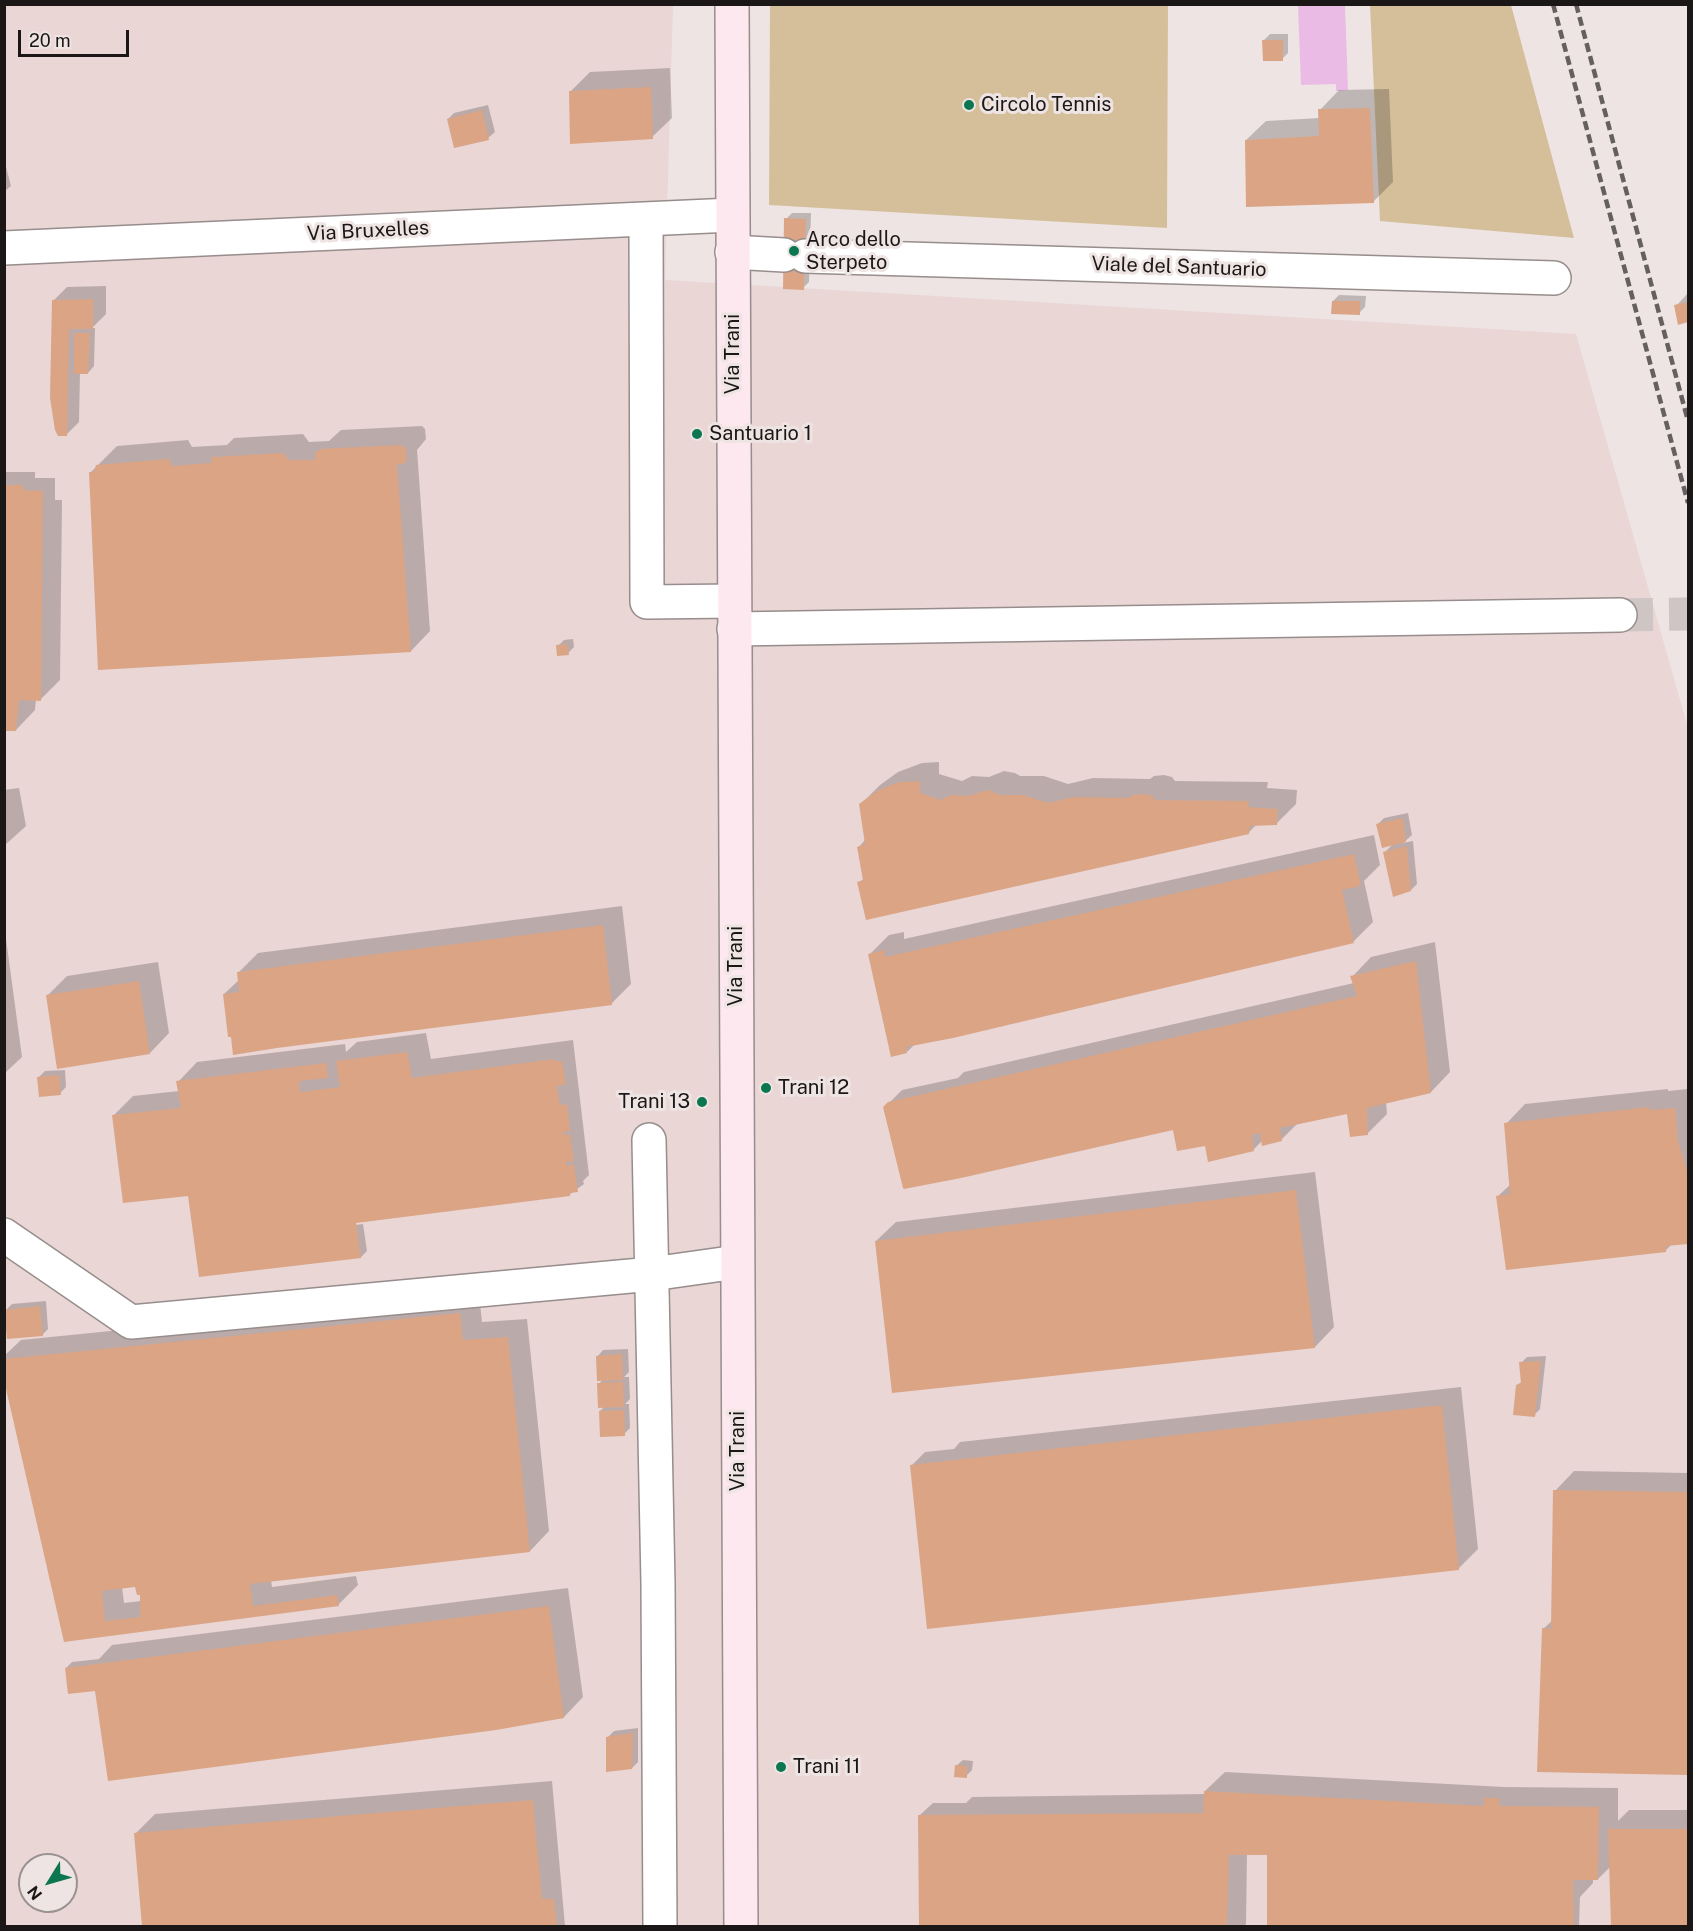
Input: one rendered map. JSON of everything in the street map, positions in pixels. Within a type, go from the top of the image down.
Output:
[{"type":"main road","name":"Via Trani","points":[[732,4],[741,1926]]},
{"type":"street","name":"Via Bruxelles","points":[[4,248],[732,215]]},
{"type":"street","points":[[646,219],[646,602],[734,615],[1620,615]]},
{"type":"street","name":"Viale del Santuario","points":[[732,252],[1554,278]]},
{"type":"street","points":[[649,1140],[658,1572],[660,1926]]},
{"type":"street","points":[[4,1235],[131,1322],[652,1274],[737,1262]]},
{"type":"shaded area","points":[[5,5],[673,5],[665,280],[1576,334],[1688,728],[1688,1926],[5,1926]]},
{"type":"shaded area","name":"Circolo Tennis","points":[[770,5],[1168,5],[1167,228],[769,205]]},
{"type":"shaded area","points":[[1298,5],[1345,5],[1348,90],[1336,91],[1336,84],[1301,85]]},
{"type":"shaded area","points":[[1370,5],[1511,5],[1574,238],[1380,221]]},
{"type":"building","points":[[1262,40],[1283,40],[1283,61],[1263,61]]},
{"type":"building","points":[[651,87],[653,139],[570,144],[569,91]]},
{"type":"building","points":[[1370,108],[1374,203],[1246,207],[1245,140],[1319,136],[1318,109]]},
{"type":"building","points":[[482,110],[489,140],[454,148],[447,119]]},
{"type":"building","name":"Arco dello Sterpeto","points":[[784,218],[806,219],[804,290],[783,289]]},
{"type":"building","points":[[93,299],[93,329],[69,329],[67,436],[58,436],[50,398],[52,300]]},
{"type":"building","points":[[1332,301],[1360,301],[1360,315],[1331,314]]},
{"type":"building","points":[[1688,302],[1688,322],[1678,325],[1674,305]]},
{"type":"building","points":[[74,333],[90,333],[88,374],[74,374]]},
{"type":"building","points":[[402,445],[406,449],[407,460],[403,464],[397,464],[411,652],[98,670],[89,472],[94,472],[96,465],[169,459],[172,466],[212,463],[211,458],[213,457],[283,453],[289,460],[315,460],[315,453],[320,449]]},
{"type":"building","points":[[4,485],[23,485],[23,490],[43,491],[41,701],[19,700],[16,731],[4,731]]},
{"type":"building","points":[[567,644],[569,655],[557,656],[556,645]]},
{"type":"building","points":[[920,781],[920,793],[941,800],[951,795],[968,796],[988,790],[1000,795],[1023,795],[1048,803],[1073,797],[1129,798],[1133,795],[1144,794],[1153,796],[1155,800],[1249,801],[1248,807],[1278,809],[1277,825],[1250,826],[1249,834],[866,920],[857,882],[863,880],[857,847],[865,844],[859,804],[877,791],[891,785]]},
{"type":"building","points":[[1403,818],[1406,842],[1382,848],[1376,824]]},
{"type":"building","points":[[1407,846],[1411,891],[1393,897],[1383,852]]},
{"type":"building","points":[[1354,854],[1361,886],[1342,890],[1354,943],[953,1038],[906,1047],[907,1053],[891,1057],[868,954],[885,950],[885,957]]},
{"type":"building","points":[[603,925],[612,1005],[233,1055],[231,1037],[228,1037],[223,994],[239,992],[237,972]]},
{"type":"building","points":[[1416,961],[1431,1093],[1367,1108],[1368,1135],[1350,1137],[1347,1114],[1280,1128],[1282,1141],[1262,1146],[1260,1133],[1252,1135],[1254,1151],[1208,1162],[1205,1146],[1177,1151],[1173,1130],[961,1178],[903,1188],[883,1107],[888,1102],[1357,996],[1350,976]]},
{"type":"building","points":[[139,981],[150,1054],[57,1069],[46,995]]},
{"type":"building","points":[[407,1052],[412,1078],[554,1059],[554,1061],[562,1061],[566,1084],[557,1086],[560,1105],[567,1104],[570,1131],[563,1132],[563,1135],[570,1134],[574,1161],[566,1162],[566,1166],[574,1164],[578,1192],[570,1193],[570,1196],[356,1223],[361,1258],[199,1277],[188,1196],[123,1203],[112,1115],[181,1108],[176,1081],[326,1063],[328,1078],[299,1081],[300,1092],[340,1087],[336,1061]]},
{"type":"building","points":[[59,1075],[61,1095],[39,1097],[37,1077]]},
{"type":"building","points":[[1649,1107],[1649,1110],[1675,1108],[1678,1141],[1688,1175],[1688,1244],[1666,1246],[1666,1252],[1506,1270],[1496,1196],[1510,1194],[1504,1123]]},
{"type":"building","points":[[1296,1190],[1315,1348],[892,1393],[875,1241]]},
{"type":"building","points":[[40,1306],[43,1336],[7,1339],[4,1310]]},
{"type":"building","points":[[460,1313],[463,1340],[508,1337],[530,1552],[250,1584],[253,1606],[337,1595],[339,1606],[64,1642],[4,1380],[4,1359]],"holes":[[[135,1587],[137,1595],[140,1595],[140,1617],[105,1621],[102,1591]]]},
{"type":"building","points":[[622,1354],[623,1380],[597,1381],[596,1356]]},
{"type":"building","points":[[1541,1361],[1535,1417],[1513,1415],[1516,1385],[1521,1383],[1519,1362]]},
{"type":"building","points":[[623,1382],[624,1407],[598,1408],[597,1383]]},
{"type":"building","points":[[1442,1405],[1459,1570],[927,1629],[910,1465]]},
{"type":"building","points":[[624,1410],[625,1436],[600,1437],[599,1411]]},
{"type":"building","points":[[1553,1490],[1688,1492],[1688,1775],[1537,1772],[1542,1628],[1551,1629]]},
{"type":"building","points":[[549,1606],[564,1718],[496,1730],[108,1781],[95,1691],[68,1694],[65,1668]]},
{"type":"building","points":[[633,1733],[632,1769],[606,1772],[606,1737]]},
{"type":"building","points":[[955,1765],[967,1766],[967,1778],[954,1777]]},
{"type":"building","points":[[1204,1791],[1484,1806],[1484,1798],[1499,1798],[1499,1806],[1599,1807],[1598,1880],[1573,1880],[1574,1926],[1267,1926],[1267,1855],[1229,1855],[1227,1926],[919,1926],[918,1815],[1203,1813]]},
{"type":"building","points":[[533,1800],[542,1899],[554,1899],[557,1926],[142,1926],[134,1833]]},
{"type":"building","points":[[1608,1829],[1688,1829],[1688,1926],[1611,1926]]},
{"type":"tunnel","points":[[1620,615],[1688,614]]},
{"type":"railway","points":[[1553,4],[1688,503]]},
{"type":"railway","points":[[1576,4],[1688,421]]},
{"type":"place","name":"Circolo Tennis","points":[[969,105]]},
{"type":"place","name":"Arco dello Sterpeto","points":[[794,251]]},
{"type":"place","name":"Santuario 1","points":[[697,434]]},
{"type":"place","name":"Trani 12","points":[[766,1088]]},
{"type":"place","name":"Trani 13","points":[[702,1102]]},
{"type":"place","name":"Trani 11","points":[[781,1767]]}]
